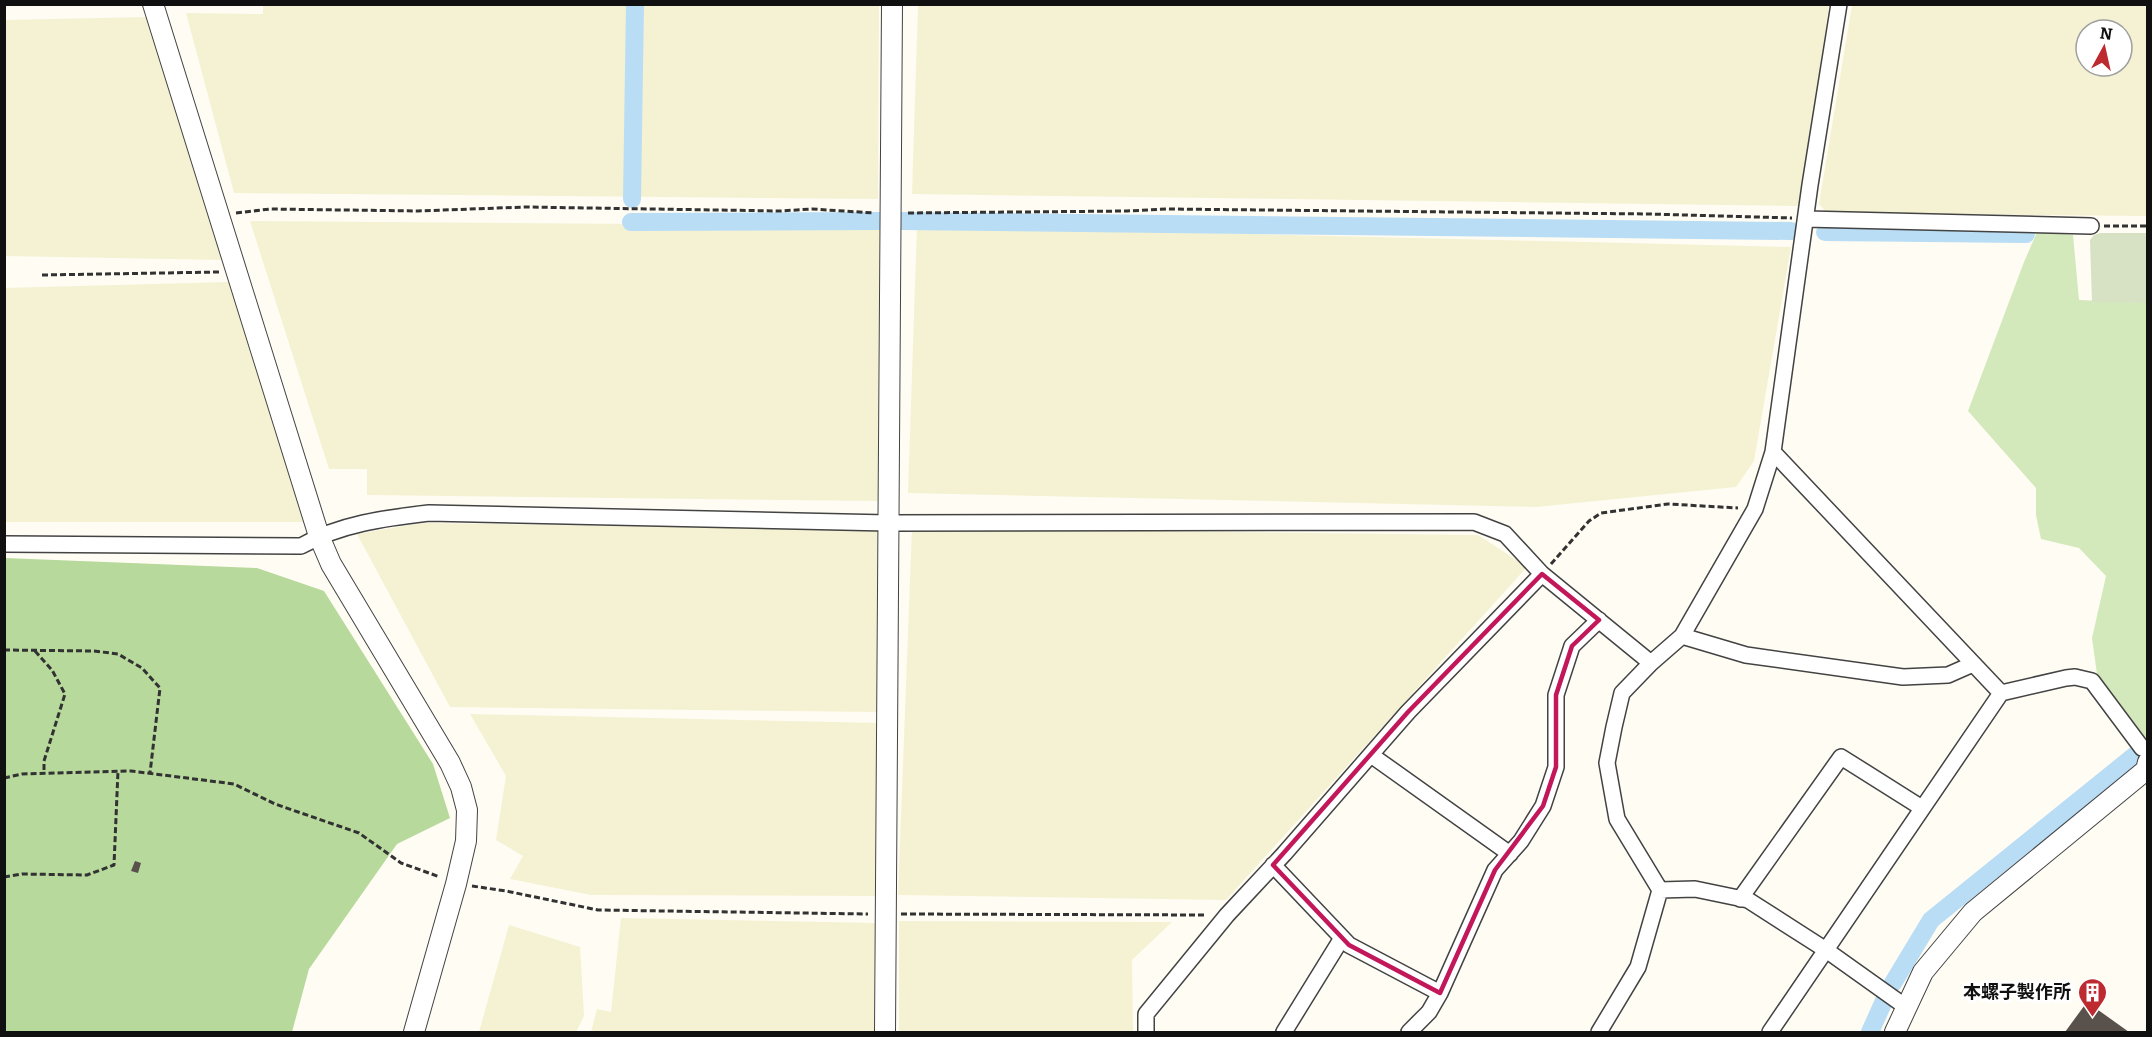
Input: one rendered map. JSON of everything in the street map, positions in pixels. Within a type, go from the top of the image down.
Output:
[{"type":"street","points":[[153,4],[319,536],[331,564],[432,731],[461,787],[467,810],[468,826],[456,884],[414,1032]]},
{"type":"street","points":[[885,1032],[892,4]]},
{"type":"street","points":[[1599,1032],[1638,967],[1660,890],[1617,819],[1607,763],[1622,693],[1682,636],[1755,509],[1773,452],[1839,4]]},
{"type":"street","points":[[1806,219],[2091,226]]},
{"type":"street","points":[[1773,452],[2001,693]]},
{"type":"street","points":[[4,544],[301,546],[319,536],[385,518],[429,513],[888,523],[1474,522],[1505,534],[1542,574],[1651,663]]},
{"type":"street","points":[[1146,1032],[1146,1014],[1227,915],[1408,712],[1542,574]]},
{"type":"street","points":[[1409,1032],[1430,1012],[1495,870],[1521,841],[1543,806],[1556,767],[1556,695],[1572,646],[1599,621]]},
{"type":"street","points":[[1682,636],[1746,655],[1903,677],[1948,675],[1973,664]]},
{"type":"street","points":[[1770,1032],[2001,693],[2066,678],[2075,677],[2092,681],[2142,748],[2148,748]]},
{"type":"street","points":[[1371,755],[1510,854]]},
{"type":"street","points":[[1740,898],[1841,757],[1922,808]]},
{"type":"street","points":[[1895,1032],[1923,972],[1973,912],[2146,770],[2148,762]]},
{"type":"street","points":[[1273,865],[1349,945],[1440,993]]},
{"type":"street","points":[[1660,890],[1695,889],[1748,900],[1827,950],[1906,1007]]},
{"type":"street","points":[[1284,1032],[1342,938]]},
{"type":"path","points":[[219,215],[270,209],[418,211],[525,207],[780,211],[812,209],[891,214],[1167,209],[1649,214],[1806,219]]},
{"type":"path","points":[[2091,226],[2148,226]]},
{"type":"path","points":[[42,275],[237,271]]},
{"type":"path","points":[[1542,574],[1589,521],[1601,513],[1668,504],[1755,509]]},
{"type":"path","points":[[4,650],[94,651],[118,654],[142,668],[160,688],[150,773]]},
{"type":"path","points":[[35,651],[52,670],[64,694],[44,761],[44,773]]},
{"type":"path","points":[[4,778],[22,774],[118,771],[234,784],[275,804],[359,832],[401,863],[456,884],[506,891],[598,910],[1227,915]]},
{"type":"path","points":[[4,877],[22,874],[87,875],[114,865],[118,771]]},
{"type":"highlighted area","points":[[1542,574],[1599,620],[1572,646],[1556,695],[1556,767],[1543,806],[1495,870],[1440,993],[1349,945],[1273,865],[1408,712]]},
{"type":"shaded area","points":[[263,5],[879,5],[878,199],[234,193],[186,13],[263,14]]},
{"type":"shaded area","points":[[918,5],[1829,5],[1800,206],[912,194]]},
{"type":"shaded area","points":[[1852,5],[2147,5],[2147,216],[1827,213],[1819,204]]},
{"type":"shaded area","points":[[146,17],[224,260],[5,256],[5,20]]},
{"type":"shaded area","points":[[250,221],[880,226],[878,501],[367,495],[367,469],[329,469]]},
{"type":"shaded area","points":[[917,226],[1791,247],[1754,461],[1736,487],[1536,507],[908,493]]},
{"type":"shaded area","points":[[229,282],[305,522],[5,522],[4,288]]},
{"type":"shaded area","points":[[421,523],[879,530],[877,712],[450,707],[357,534]]},
{"type":"shaded area","points":[[912,528],[1478,535],[1527,567],[1226,900],[898,895]]},
{"type":"shaded area","points":[[470,714],[880,723],[877,896],[591,895],[510,879],[523,856],[496,840],[506,776]]},
{"type":"shaded area","points":[[621,918],[875,923],[874,1032],[591,1032],[597,1009],[611,1012]]},
{"type":"shaded area","points":[[899,921],[1172,922],[1132,960],[1133,1032],[899,1032]]},
{"type":"shaded area","points":[[509,925],[580,947],[584,1016],[576,1032],[479,1032]]},
{"type":"green space","points":[[2037,232],[2073,235],[2079,300],[2147,303],[2147,740],[2097,674],[2092,638],[2106,576],[2079,548],[2041,539],[2036,515],[2036,488],[1968,411]]},
{"type":"green space","points":[[2147,233],[2147,303],[2092,302],[2090,240],[2094,235]]},
{"type":"green space","points":[[5,558],[257,568],[324,591],[433,764],[450,818],[397,844],[309,969],[292,1032],[5,1032]]},
{"type":"building","points":[[135,861],[141,863],[138,873],[131,871]]},
{"type":"building","name":"本螺子製作所","points":[[2087,1002],[2129,1032],[2065,1032]]},
{"type":"waterway","points":[[632,199],[635,4]]},
{"type":"waterway","points":[[631,222],[880,221]]},
{"type":"waterway","points":[[901,221],[1791,231]]},
{"type":"waterway","points":[[1825,232],[2026,234]]},
{"type":"waterway","points":[[1893,983],[1931,920],[2134,756]]},
{"type":"waterway","points":[[1870,1032],[1884,1001]]},
{"type":"place","name":"本螺子製作所","points":[[2092,1018]]}]
